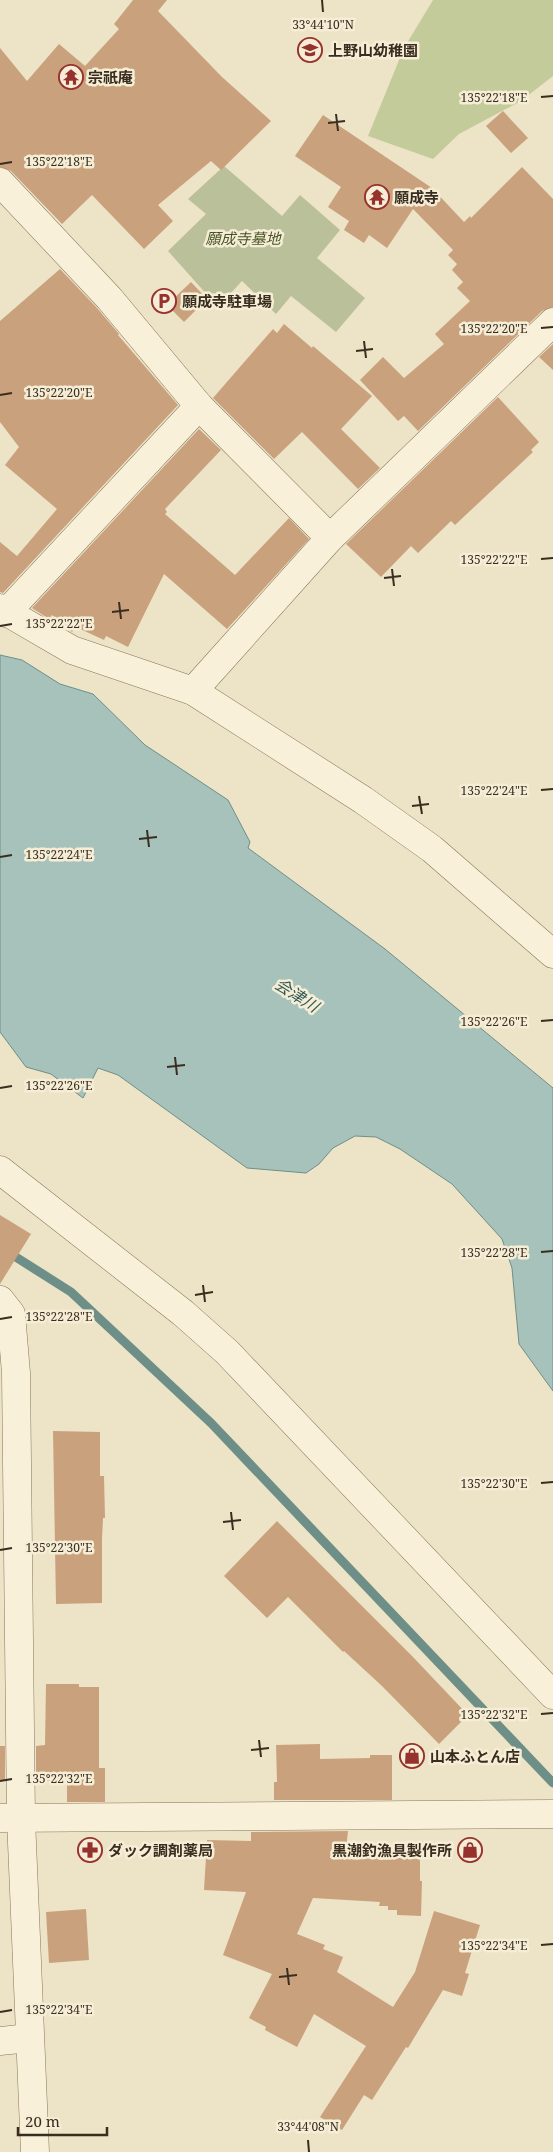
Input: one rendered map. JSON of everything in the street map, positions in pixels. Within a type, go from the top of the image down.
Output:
[{"type":"street","points":[[0,182],[109,298],[199,406],[330,538]]},
{"type":"street","points":[[192,691],[330,538],[553,322]]},
{"type":"street","points":[[199,406],[3,611],[72,650],[192,691],[363,800],[432,849],[553,954]]},
{"type":"street","points":[[0,1170],[183,1313],[227,1352],[553,1695]]},
{"type":"street","points":[[0,1300],[11,1314],[16,1372],[10,1819],[29,2038],[35,2152]]},
{"type":"street","points":[[10,1819],[553,1814]]},
{"type":"street","points":[[0,2041],[29,2038]]},
{"type":"green space","points":[[433,0],[553,0],[553,76],[521,101],[459,134],[433,159],[368,136],[404,48]]},
{"type":"green space","name":"願成寺墓地","points":[[224,166],[282,216],[300,195],[340,230],[317,258],[365,298],[336,332],[291,296],[276,314],[242,281],[218,307],[168,251],[206,214],[188,199]]},
{"type":"water","name":"会津川","points":[[0,655],[22,660],[60,684],[93,694],[145,745],[228,800],[250,842],[248,848],[385,949],[553,1088],[553,1391],[519,1344],[512,1268],[502,1239],[452,1184],[400,1149],[376,1137],[355,1136],[333,1148],[319,1164],[306,1173],[247,1168],[118,1075],[98,1068],[83,1098],[51,1074],[26,1067],[0,1032]]},
{"type":"building","points":[[133,0],[167,0],[158,11],[222,77],[271,121],[221,170],[211,161],[158,205],[173,221],[144,249],[92,195],[62,224],[11,171],[0,167],[0,48],[27,81],[59,44],[85,66],[119,29],[114,24]]},
{"type":"building","points":[[503,111],[528,138],[511,153],[486,126]]},
{"type":"building","points":[[323,115],[432,188],[464,222],[470,216],[471,218],[522,167],[553,199],[553,307],[542,311],[418,431],[404,416],[398,421],[360,380],[383,357],[404,378],[444,344],[435,334],[470,301],[457,288],[463,282],[452,270],[457,264],[448,255],[453,250],[413,209],[387,248],[369,235],[364,243],[344,230],[349,221],[328,207],[341,187],[295,156]]},
{"type":"building","points":[[60,269],[97,308],[178,405],[3,593],[0,592],[0,542],[17,556],[57,509],[5,465],[19,447],[0,422],[0,321]]},
{"type":"building","points":[[191,282],[207,299],[184,322],[167,305]]},
{"type":"building","points":[[284,324],[372,396],[341,429],[380,468],[358,489],[302,432],[274,459],[213,398],[273,329],[277,333]]},
{"type":"building","points":[[553,344],[553,370],[539,357]]},
{"type":"building","points":[[498,397],[539,442],[531,450],[533,452],[455,525],[451,521],[418,553],[411,546],[381,577],[346,544]]},
{"type":"building","points":[[199,429],[221,450],[165,509],[167,512],[165,514],[235,575],[289,518],[309,539],[227,629],[164,574],[128,647],[106,636],[104,640],[76,627],[72,632],[52,615],[49,619],[32,608]]},
{"type":"building","points":[[0,1215],[31,1234],[0,1284]]},
{"type":"building","points":[[53,1431],[100,1432],[100,1476],[104,1476],[105,1518],[103,1518],[102,1539],[102,1603],[56,1604]]},
{"type":"building","points":[[277,1521],[468,1715],[439,1744],[382,1686],[343,1652],[288,1597],[267,1618],[224,1576]]},
{"type":"building","points":[[46,1684],[79,1684],[79,1687],[99,1687],[99,1768],[105,1768],[105,1802],[67,1802],[67,1781],[36,1781],[36,1746],[45,1745]]},
{"type":"building","points":[[320,1744],[320,1759],[370,1758],[370,1755],[392,1755],[392,1800],[274,1800],[274,1782],[277,1782],[276,1745]]},
{"type":"building","points":[[0,1746],[5,1746],[5,1781],[0,1781]]},
{"type":"building","points":[[348,1831],[346,1850],[414,1849],[413,1857],[420,1857],[420,1881],[422,1881],[421,1916],[397,1915],[397,1910],[388,1910],[388,1906],[379,1906],[380,1902],[313,1898],[297,1934],[325,1945],[323,1949],[343,1957],[337,1972],[393,2007],[415,1972],[434,1911],[480,1925],[465,1973],[469,1974],[462,1996],[443,1990],[408,2048],[406,2047],[372,2100],[364,2095],[342,2130],[320,2117],[366,2046],[314,2014],[297,2047],[265,2030],[266,2027],[249,2018],[272,1974],[223,1955],[246,1892],[204,1890],[207,1840],[251,1841],[251,1832]]},
{"type":"building","points":[[86,1909],[89,1960],[49,1963],[46,1912]]},
{"type":"waterway","points":[[0,1247],[71,1292],[211,1423],[553,1783]]},
{"type":"place","name":"上野山幼稚園","points":[[310,50]]},
{"type":"place","name":"宗祇庵","points":[[71,77]]},
{"type":"place","name":"願成寺","points":[[377,197]]},
{"type":"place","name":"願成寺駐車場","points":[[164,301]]},
{"type":"place","name":"山本ふとん店","points":[[412,1756]]},
{"type":"place","name":"ダック調剤薬局","points":[[90,1850]]},
{"type":"place","name":"黒潮釣漁具製作所","points":[[470,1850]]}]
